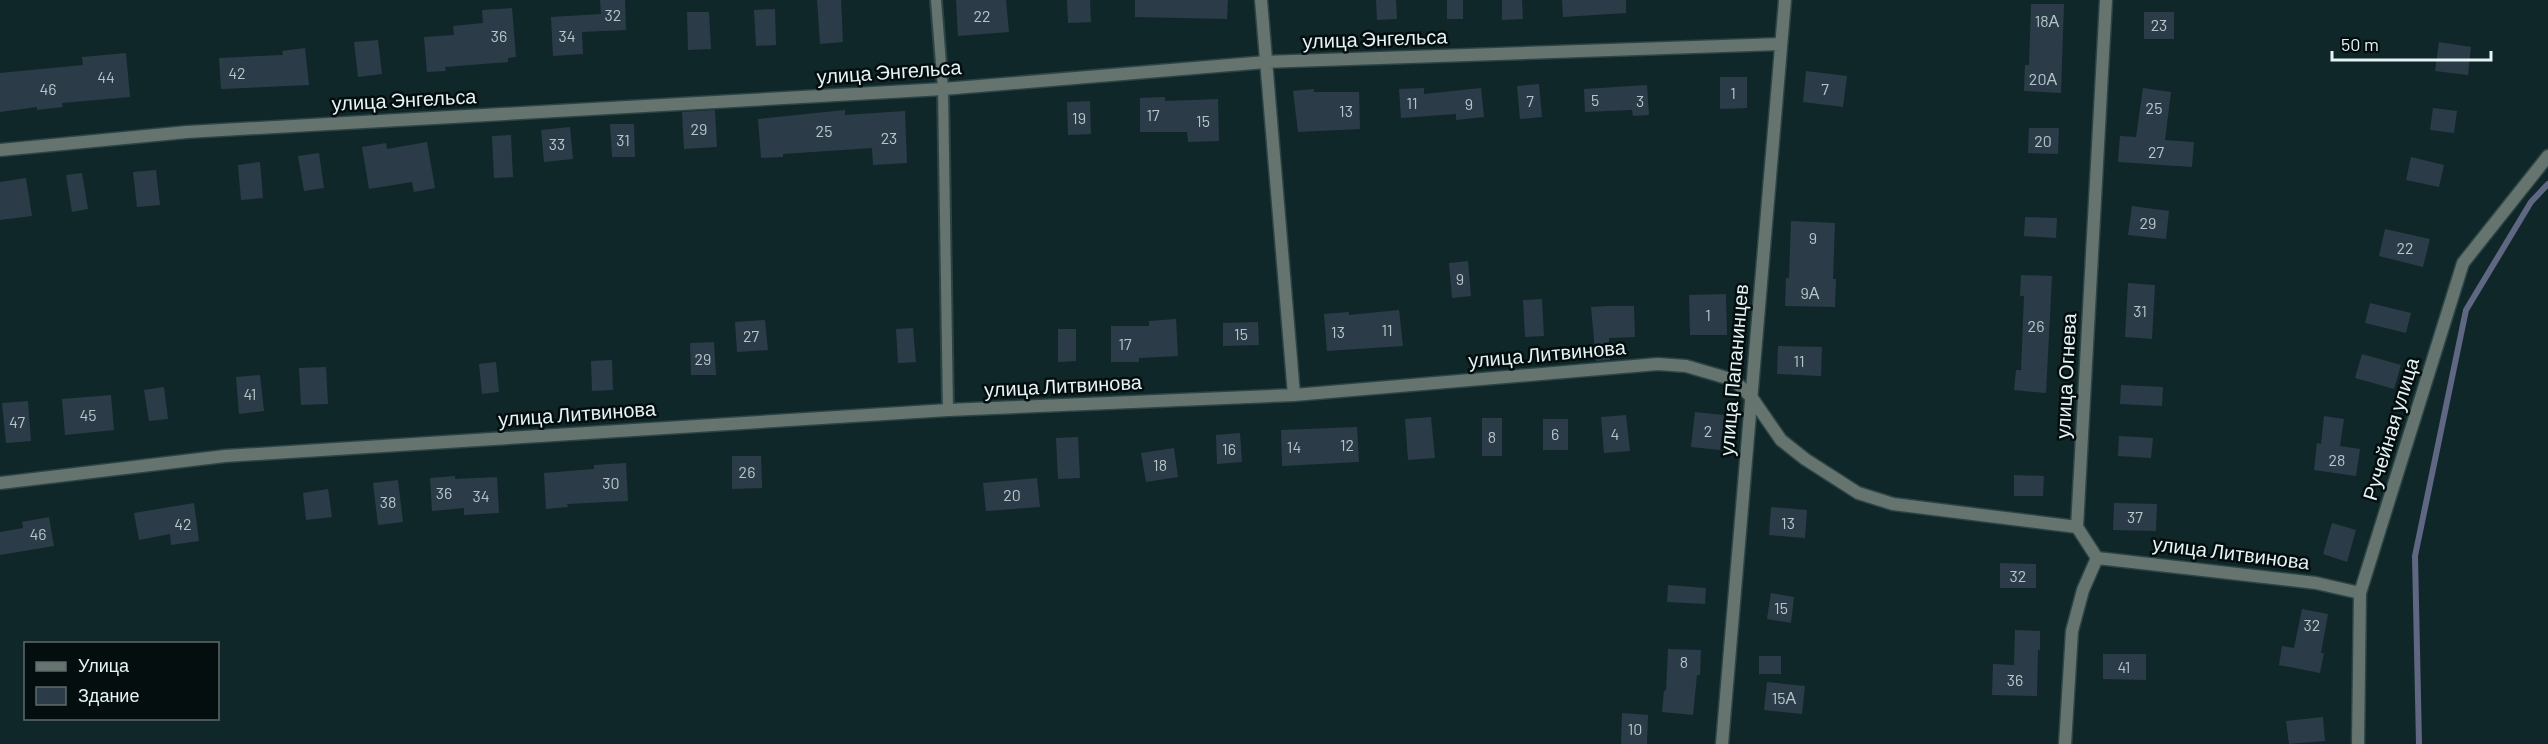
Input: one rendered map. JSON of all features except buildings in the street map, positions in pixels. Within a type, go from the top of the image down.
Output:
[{"type":"street","points":[[1262,0],[1294,395]]},
{"type":"street","name":"улица Папанинцев","points":[[1722,744],[1785,0]]},
{"type":"street","name":"улица Огнева","points":[[2077,527],[2106,0]]},
{"type":"street","name":"улица Энгельса","points":[[0,150],[187,132],[943,89],[1266,62],[1781,44]]},
{"type":"street","name":"Ручейная улица","points":[[2358,744],[2360,593],[2463,263],[2548,156]]},
{"type":"street","name":"улица Литвинова","points":[[0,483],[225,456],[948,411],[1294,395],[1658,364],[1686,366],[1722,374],[1734,380],[1752,398],[1781,440],[1805,459],[1858,493],[1893,504],[2077,527]]},
{"type":"street","points":[[2065,744],[2072,631],[2083,590],[2097,558],[2077,527]]},
{"type":"street","name":"улица Литвинова","points":[[2097,558],[2316,583],[2360,593]]},
{"type":"lane","points":[[936,0],[943,89],[948,411]]},
{"type":"waterway","points":[[2419,744],[2415,556],[2466,310],[2531,202],[2548,184]]}]
